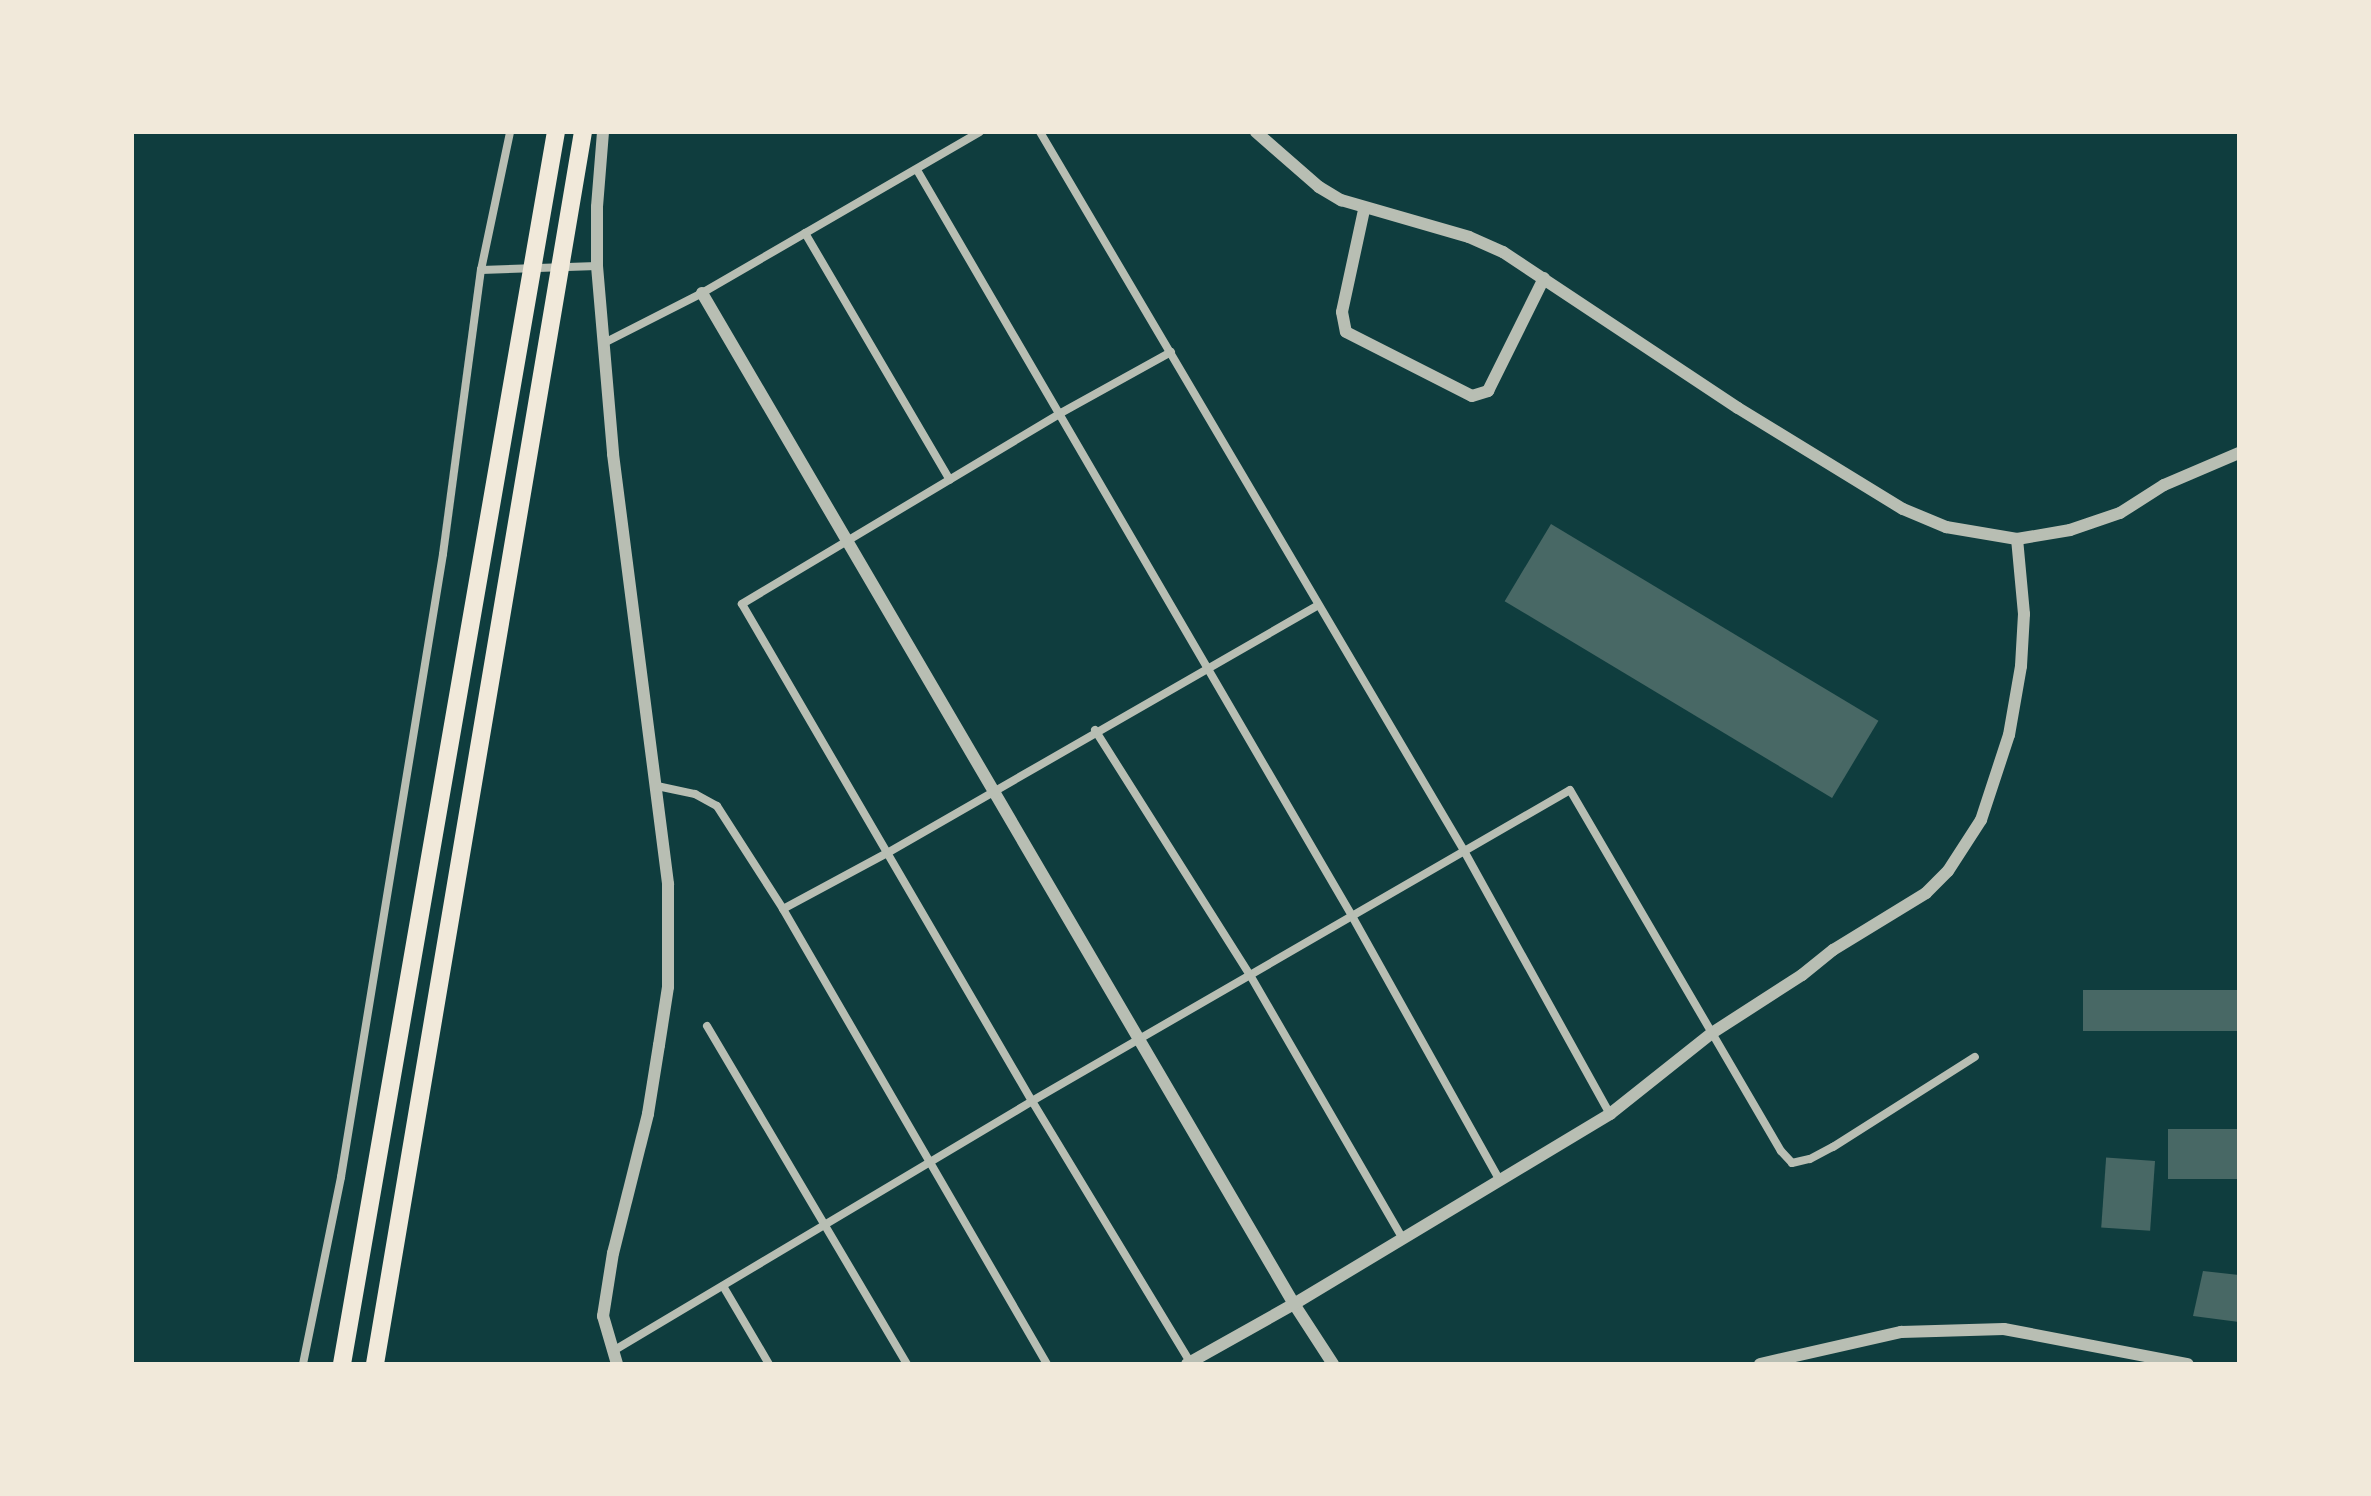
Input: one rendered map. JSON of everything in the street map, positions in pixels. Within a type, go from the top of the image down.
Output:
[{"type":"highway","points":[[342,1364],[556,132]]},
{"type":"highway","points":[[375,1364],[583,132]]},
{"type":"street","points":[[303,1364],[341,1177],[443,554],[481,270],[510,132]]},
{"type":"street","points":[[603,132],[597,207],[597,266],[621,541],[657,786],[668,884],[668,987],[648,1114],[613,1253],[603,1316],[617,1364]]},
{"type":"street","points":[[604,343],[702,293],[980,132]]},
{"type":"street","points":[[1040,132],[1463,849],[1610,1114]]},
{"type":"street","points":[[1256,132],[1319,187],[1364,210],[1469,237],[1503,252],[1738,408],[1903,509],[1946,527],[2017,539],[2043,536],[2100,521],[2175,479],[2239,453]]},
{"type":"street","points":[[917,170],[1352,916],[1499,1179]]},
{"type":"street","points":[[1364,210],[1342,312],[1346,332],[1472,396],[1488,391],[1544,278]]},
{"type":"street","points":[[805,233],[950,480]]},
{"type":"street","points":[[481,270],[597,266]]},
{"type":"street","points":[[702,293],[1294,1304],[1333,1364]]},
{"type":"street","points":[[1171,352],[1061,413],[742,604],[1189,1363],[1294,1304],[1610,1114],[1712,1033],[1802,975],[1833,950],[1926,893],[1961,855],[1981,820],[1996,779],[2019,680],[2024,614],[2017,539]]},
{"type":"street","points":[[783,909],[889,852],[1095,730],[1318,605]]},
{"type":"street","points":[[1095,730],[1250,975],[1402,1237]]},
{"type":"street","points":[[657,786],[695,794],[717,806],[783,909],[1047,1364]]},
{"type":"street","points":[[613,1351],[1032,1101],[1463,849],[1570,790],[1781,1151],[1792,1163],[1810,1159],[1833,1147],[1975,1057]]},
{"type":"street","points":[[707,1026],[907,1364]]},
{"type":"street","points":[[723,1286],[769,1364]]},
{"type":"street","points":[[1760,1364],[1901,1332],[2004,1329],[2188,1364]]},
{"type":"building","points":[[1551,524],[1878,721],[1832,798],[1505,601]]},
{"type":"building","points":[[2083,990],[2239,990],[2239,1031],[2083,1031]]},
{"type":"building","points":[[2168,1129],[2239,1129],[2239,1179],[2168,1179]]},
{"type":"building","points":[[2106,1158],[2155,1161],[2150,1231],[2101,1227]]},
{"type":"building","points":[[2203,1271],[2239,1275],[2239,1322],[2193,1316]]}]
